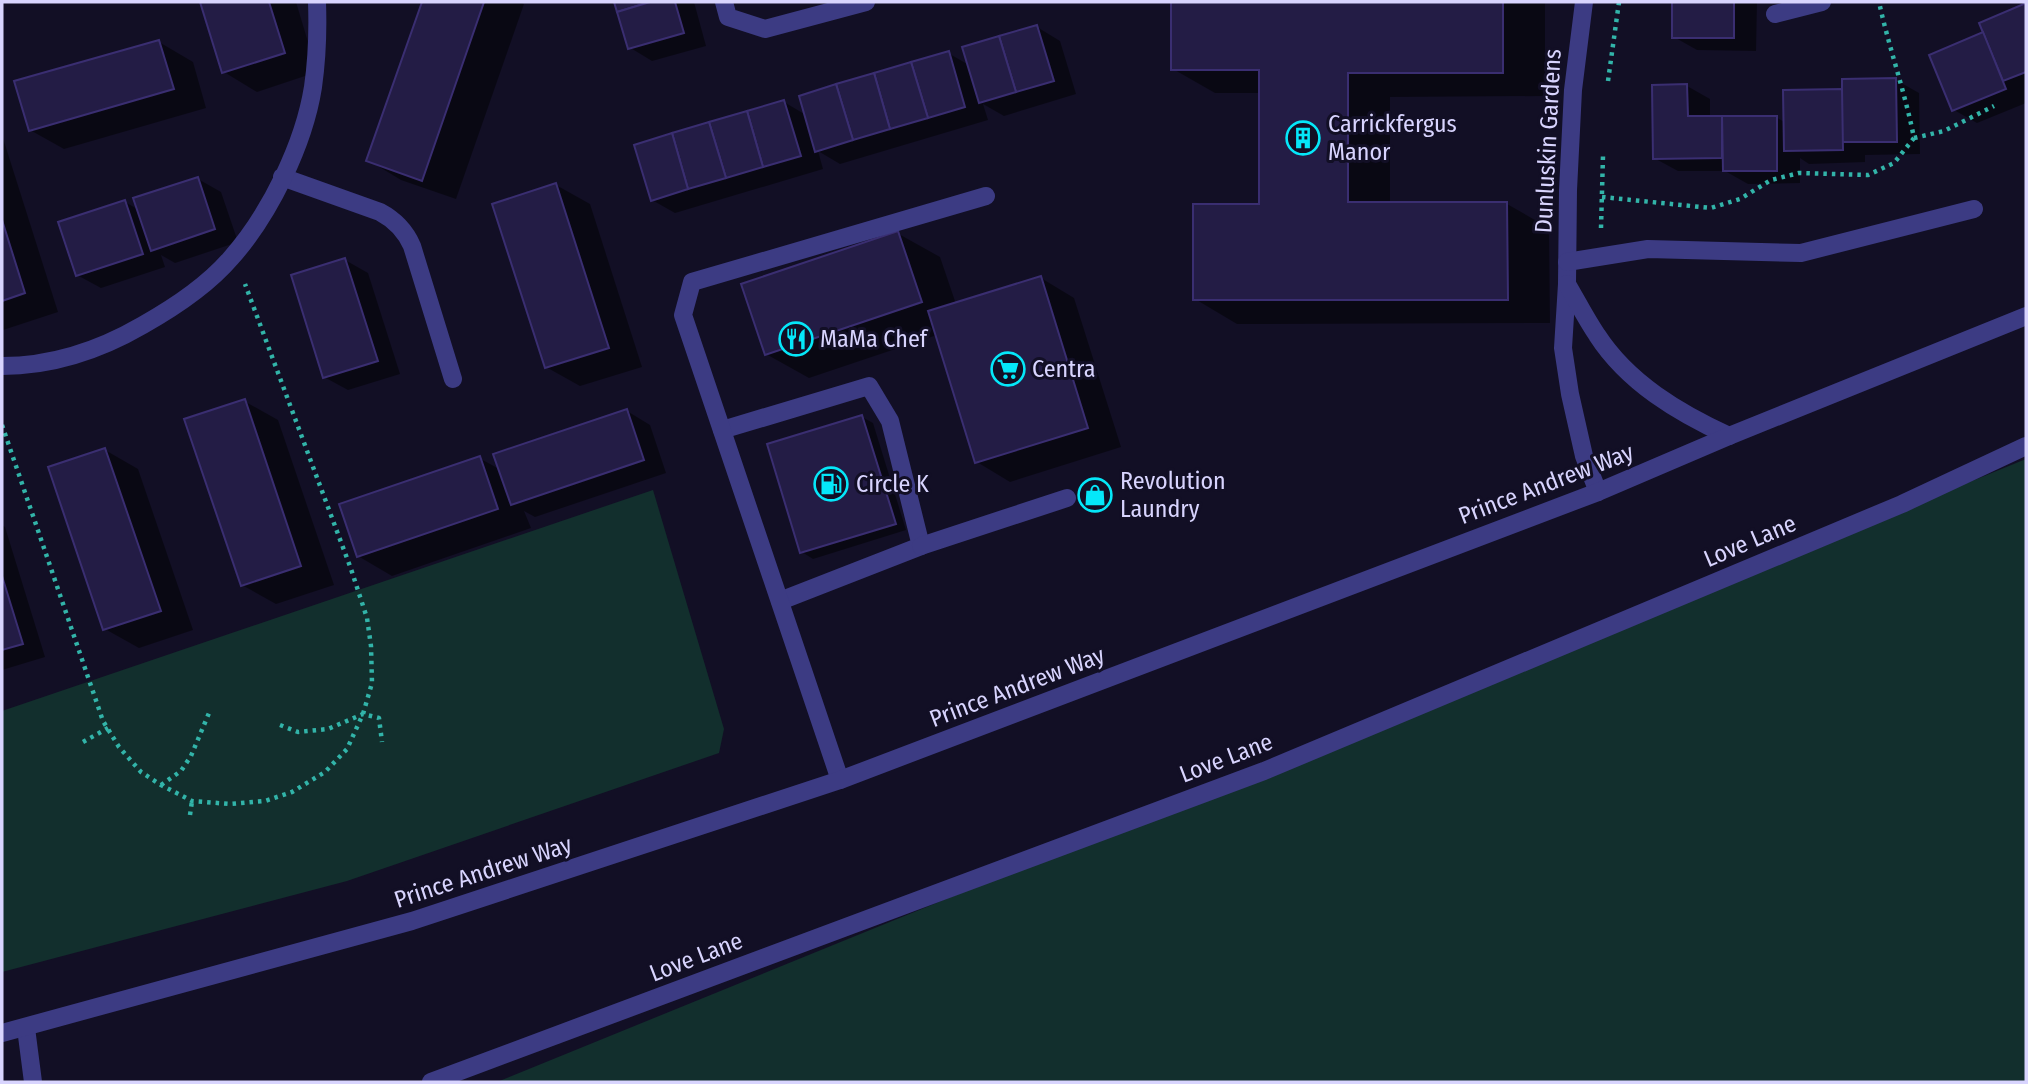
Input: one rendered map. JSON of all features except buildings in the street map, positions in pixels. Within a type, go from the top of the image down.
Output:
[{"type":"street","points":[[2,366],[35,364],[62,358],[87,352],[112,341],[189,297],[230,259],[263,215],[301,130],[313,88],[317,2]]},
{"type":"street","points":[[724,2],[728,17],[765,29],[866,2]]},
{"type":"street","name":"Dunluskin Gardens","points":[[1584,2],[1573,90],[1563,348],[1566,375],[1584,456],[1598,492]]},
{"type":"street","points":[[1775,14],[1822,2]]},
{"type":"street","points":[[282,177],[380,212],[398,225],[412,246],[453,379]]},
{"type":"street","points":[[840,780],[683,315],[692,282],[986,196]]},
{"type":"street","points":[[1567,262],[1648,249],[1801,253],[1974,209]]},
{"type":"street","points":[[1567,284],[1598,337],[1628,372],[1681,412],[1729,436]]},
{"type":"street","name":"Prince Andrew Way","points":[[2,1033],[412,921],[840,780],[1598,492],[2026,316]]},
{"type":"street","points":[[722,430],[869,386],[890,421],[920,546]]},
{"type":"street","name":"Love Lane","points":[[431,1082],[1264,771],[1902,504],[2026,446]]},
{"type":"street","points":[[780,601],[920,546],[1067,498]]},
{"type":"street","points":[[26,1028],[33,1082]]},
{"type":"path","points":[[1606,92],[1619,2]]},
{"type":"path","points":[[1879,2],[1909,110],[1914,138]]},
{"type":"path","points":[[1602,197],[1711,208],[1740,199],[1771,180],[1799,173],[1868,175],[1894,163],[1914,138],[1944,131],[1994,106]]},
{"type":"path","points":[[1600,257],[1603,144]]},
{"type":"path","points":[[2,425],[100,710],[119,747],[141,772],[192,801],[230,804],[265,802],[292,792],[325,772],[347,749],[363,714],[372,683],[367,618],[247,286],[230,259]]},
{"type":"path","points":[[161,785],[181,771],[209,713]]},
{"type":"path","points":[[280,725],[298,732],[328,729],[363,714],[379,718],[382,743]]},
{"type":"path","points":[[83,742],[108,728]]},
{"type":"path","points":[[190,815],[192,801]]},
{"type":"green space","points":[[2026,459],[2026,1082],[497,1082]]},
{"type":"green space","points":[[653,490],[724,729],[719,753],[347,881],[2,972],[2,711]]},
{"type":"place","name":"Carrickfergus Manor","points":[[1303,138]]},
{"type":"place","name":"MaMa Chef","points":[[796,339]]},
{"type":"place","name":"Centra","points":[[1008,369]]},
{"type":"place","name":"Circle K","points":[[831,484]]},
{"type":"place","name":"Revolution Laundry","points":[[1095,495]]}]
